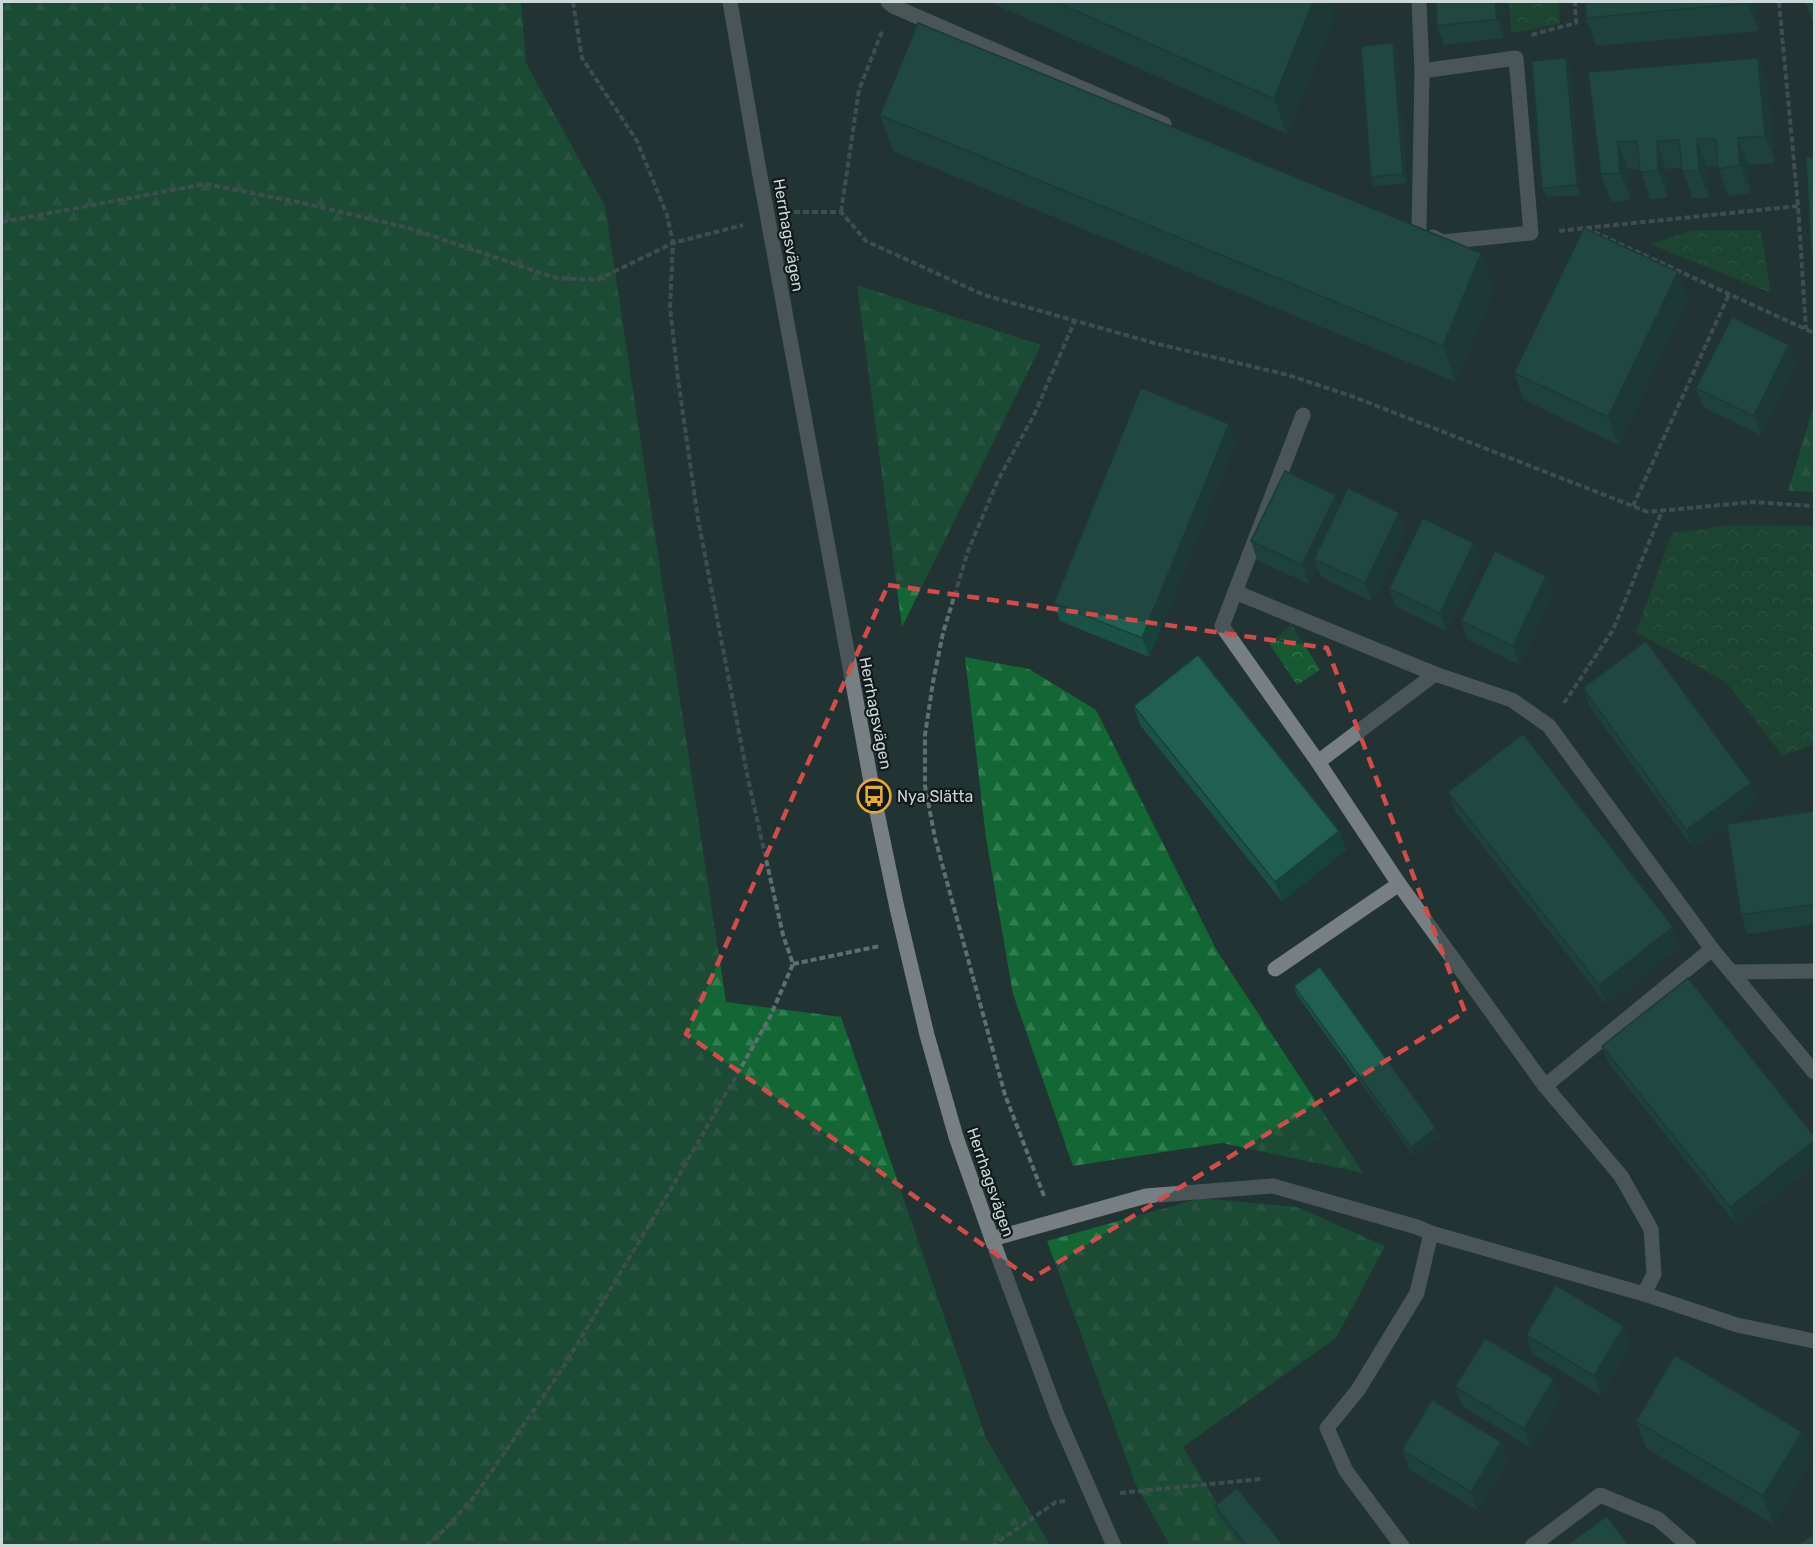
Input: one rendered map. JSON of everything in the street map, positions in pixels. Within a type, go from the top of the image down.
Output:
[{"type":"street","name":"Herrhagsvägen","points":[[730,2],[829,561],[873,793],[927,1035],[956,1137],[992,1239],[1057,1415],[1114,1545]]},
{"type":"street","points":[[1419,2],[1422,71],[1413,227],[1442,242],[1531,233],[1516,58],[1422,71]]},
{"type":"street","points":[[890,4],[1173,128]]},
{"type":"street","points":[[1303,415],[1222,626],[1318,762],[1399,884],[1545,1086],[1621,1176],[1651,1229],[1654,1274],[1644,1294]]},
{"type":"street","points":[[1235,592],[1436,674],[1512,700],[1549,726],[1712,949],[1815,1072]]},
{"type":"street","points":[[1318,762],[1436,674]]},
{"type":"street","points":[[1275,969],[1399,884]]},
{"type":"street","points":[[1545,1086],[1712,949]]},
{"type":"street","points":[[1733,972],[1815,971]]},
{"type":"street","points":[[992,1239],[1146,1196],[1273,1186],[1644,1294],[1737,1325],[1815,1341]]},
{"type":"street","points":[[1402,1545],[1346,1471],[1327,1428],[1358,1390],[1417,1293],[1431,1233]]},
{"type":"street","points":[[1532,1545],[1600,1495],[1658,1519],[1689,1545]]},
{"type":"path","points":[[426,1545],[445,1529],[474,1497],[564,1366],[678,1177],[770,1017],[793,964],[783,935],[748,779],[699,519],[670,308],[673,243],[667,215],[637,141],[582,58],[573,2]]},
{"type":"path","points":[[1516,58],[1534,34],[1576,22],[1575,2]]},
{"type":"path","points":[[1779,2],[1798,206],[1806,329]]},
{"type":"path","points":[[890,4],[859,90],[841,212],[866,241],[984,295],[1154,343],[1288,375],[1336,390],[1648,512],[1752,502],[1815,506]]},
{"type":"path","points":[[2,222],[205,184],[303,203],[409,228],[556,278],[597,280],[673,243],[744,225]]},
{"type":"path","points":[[1531,233],[1798,206]]},
{"type":"path","points":[[795,212],[841,212]]},
{"type":"path","points":[[1585,228],[1815,333]]},
{"type":"path","points":[[1633,506],[1729,294]]},
{"type":"path","points":[[1055,1222],[1005,1095],[938,849],[925,786],[925,735],[943,633],[968,551],[998,480],[1034,415],[1075,320]]},
{"type":"path","points":[[1549,726],[1613,630],[1662,511]]},
{"type":"path","points":[[793,964],[905,942]]},
{"type":"highlighted area","points":[[888,585],[1327,648],[1465,1012],[1031,1279],[686,1034]]},
{"type":"green space","points":[[2,2],[521,2],[526,63],[605,206],[726,1002],[841,1017],[986,1438],[1050,1545],[2,1545]]},
{"type":"green space","points":[[1509,2],[1559,2],[1560,24],[1511,33]]},
{"type":"green space","points":[[1693,230],[1761,230],[1771,293],[1650,244]]},
{"type":"green space","points":[[857,285],[1041,345],[902,627]]},
{"type":"green space","points":[[1814,405],[1814,492],[1788,491]]},
{"type":"green space","points":[[1731,525],[1814,526],[1814,745],[1782,755],[1726,682],[1636,632],[1672,533]]},
{"type":"green space","points":[[1292,625],[1320,670],[1297,685],[1269,643]]},
{"type":"green space","points":[[965,657],[1029,669],[1096,710],[1217,951],[1363,1173],[1222,1143],[1073,1166],[1013,994],[986,838]]},
{"type":"green space","points":[[1201,1198],[1297,1207],[1385,1246],[1336,1338],[1183,1447],[1242,1545],[1170,1545],[1136,1485],[1047,1241]]},
{"type":"building","points":[[1056,2],[1313,2],[1274,99]]},
{"type":"building","points":[[1436,2],[1495,2],[1497,19],[1437,26]]},
{"type":"building","points":[[1585,2],[1748,2],[1748,3],[1586,18]]},
{"type":"building","points":[[918,23],[1481,253],[1443,346],[880,115]]},
{"type":"building","points":[[1393,43],[1403,174],[1371,177],[1361,46]]},
{"type":"building","points":[[1566,58],[1577,185],[1542,188],[1532,61]]},
{"type":"building","points":[[1758,58],[1765,136],[1738,138],[1740,165],[1718,169],[1716,139],[1697,139],[1699,171],[1682,171],[1679,140],[1657,141],[1658,170],[1640,172],[1637,141],[1618,142],[1620,173],[1601,174],[1588,72]]},
{"type":"building","points":[[1806,157],[1815,157],[1815,251],[1811,251]]},
{"type":"building","points":[[1584,228],[1678,272],[1608,417],[1514,373]]},
{"type":"building","points":[[1732,317],[1789,345],[1754,416],[1696,388]]},
{"type":"building","points":[[1141,388],[1229,424],[1142,638],[1054,603]]},
{"type":"building","points":[[1285,471],[1336,495],[1302,565],[1251,541]]},
{"type":"building","points":[[1348,488],[1399,513],[1365,583],[1314,559]]},
{"type":"building","points":[[1423,518],[1474,543],[1440,613],[1389,589]]},
{"type":"building","points":[[1495,551],[1546,576],[1513,646],[1461,621]]},
{"type":"building","points":[[1646,641],[1751,783],[1686,830],[1583,688]]},
{"type":"building","points":[[1198,655],[1339,831],[1275,882],[1134,706]]},
{"type":"building","points":[[1523,734],[1673,927],[1599,985],[1448,792]]},
{"type":"building","points":[[1815,811],[1815,904],[1741,915],[1727,824]]},
{"type":"building","points":[[1320,967],[1436,1128],[1411,1147],[1294,986]]},
{"type":"building","points":[[1688,978],[1815,1137],[1815,1140],[1730,1207],[1602,1046]]},
{"type":"building","points":[[1556,1285],[1624,1326],[1594,1376],[1526,1335]]},
{"type":"building","points":[[1485,1338],[1554,1379],[1524,1429],[1455,1387]]},
{"type":"building","points":[[1675,1355],[1802,1432],[1763,1496],[1636,1421]]},
{"type":"building","points":[[1432,1400],[1501,1442],[1471,1492],[1402,1450]]},
{"type":"building","points":[[1237,1488],[1283,1545],[1246,1545],[1215,1506]]},
{"type":"building","points":[[1607,1516],[1628,1545],[1567,1545]]},
{"type":"building","points":[[1815,1533],[1815,1545],[1798,1545]]},
{"type":"place","name":"Nya Slätta","points":[[874,796]]}]
